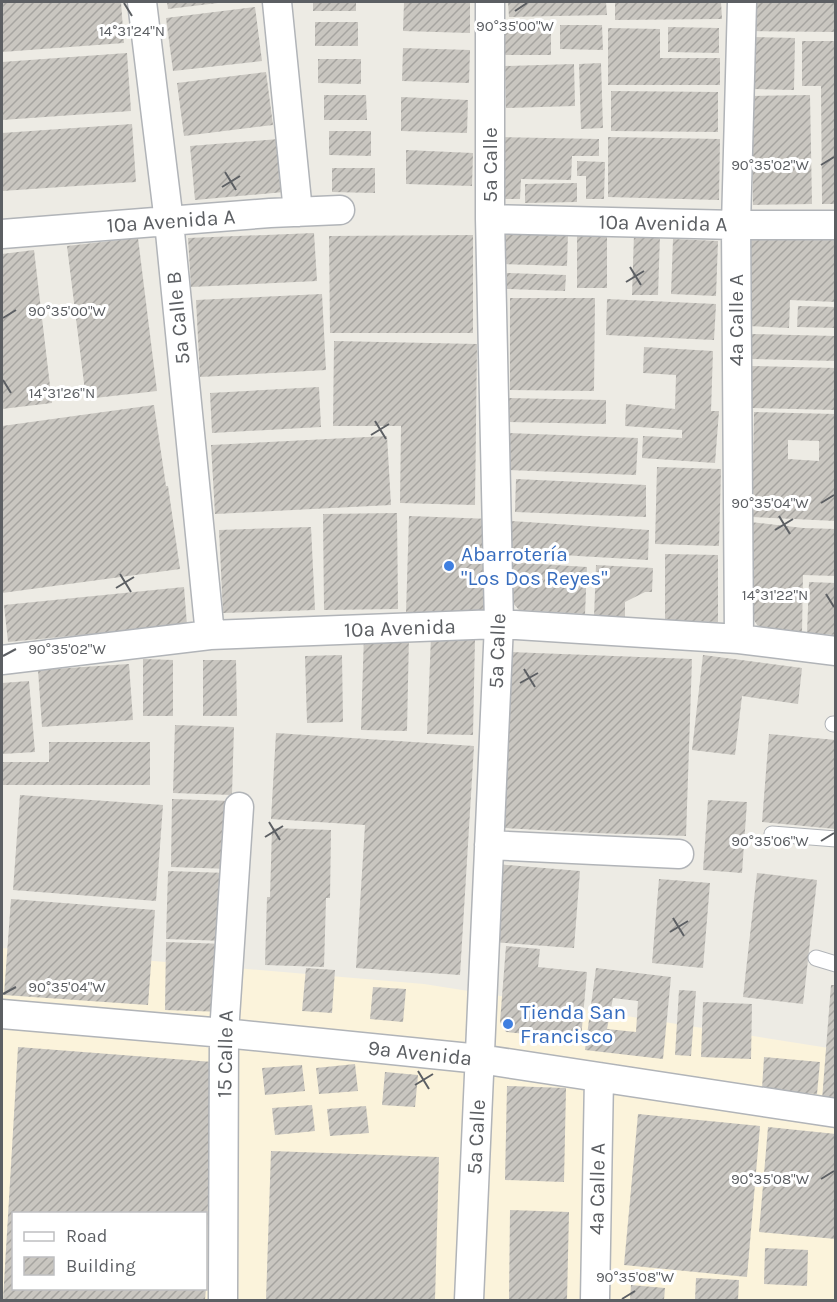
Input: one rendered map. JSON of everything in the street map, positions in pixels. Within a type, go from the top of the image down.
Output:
[{"type":"street","name":"5a Calle B","points":[[142,2],[169,222],[210,634]]},
{"type":"street","points":[[278,2],[298,212]]},
{"type":"street","name":"5a Calle","points":[[469,1300],[499,624],[490,219],[490,2]]},
{"type":"street","name":"4a Calle A","points":[[739,639],[736,225],[742,2]]},
{"type":"street","name":"10a Avenida A","points":[[2,234],[340,210]]},
{"type":"street","name":"10a Avenida A","points":[[490,219],[836,225]]},
{"type":"street","name":"10a Avenida","points":[[2,660],[210,634],[499,624],[739,639],[836,651]]},
{"type":"street","name":"15 Calle A","points":[[223,1300],[224,1033],[239,807]]},
{"type":"street","points":[[489,844],[680,854]]},
{"type":"street","name":"9a Avenida","points":[[2,1014],[224,1033],[480,1059],[836,1113]]},
{"type":"street","name":"4a Calle A","points":[[595,1300],[599,1077]]},
{"type":"lane","points":[[772,834],[836,838]]},
{"type":"lane","points":[[816,958],[836,964]]},
{"type":"shaded area","points":[[2,948],[424,984],[835,1049],[835,1300],[2,1300]]},
{"type":"building","points":[[2,2],[121,2],[124,43],[2,52]]},
{"type":"building","points":[[167,2],[218,2],[218,3],[168,9]]},
{"type":"building","points":[[313,2],[356,2],[356,11],[313,11]]},
{"type":"building","points":[[404,2],[470,2],[470,33],[403,31]]},
{"type":"building","points":[[508,2],[606,2],[607,15],[509,17]]},
{"type":"building","points":[[615,2],[721,2],[722,19],[615,20]]},
{"type":"building","points":[[749,2],[836,2],[836,32],[749,31]]},
{"type":"building","points":[[255,7],[262,61],[173,71],[166,18]]},
{"type":"building","points":[[315,22],[358,22],[358,46],[315,46]]},
{"type":"building","points":[[560,25],[602,25],[603,50],[560,49]]},
{"type":"building","points":[[501,26],[551,27],[551,55],[501,55]]},
{"type":"building","points":[[668,27],[719,28],[719,53],[668,52]]},
{"type":"building","points":[[608,28],[660,29],[660,58],[720,58],[720,85],[608,85]]},
{"type":"building","points":[[753,37],[795,38],[794,90],[751,89]]},
{"type":"building","points":[[802,41],[836,41],[836,204],[822,204],[821,86],[802,86]]},
{"type":"building","points":[[403,48],[470,50],[469,83],[402,81]]},
{"type":"building","points":[[127,53],[131,111],[2,120],[2,62]]},
{"type":"building","points":[[318,59],[361,59],[361,84],[318,83]]},
{"type":"building","points":[[601,63],[603,128],[581,129],[579,64]]},
{"type":"building","points":[[574,64],[575,106],[506,108],[505,66]]},
{"type":"building","points":[[266,72],[273,125],[184,136],[177,83]]},
{"type":"building","points":[[611,91],[718,92],[718,132],[611,131]]},
{"type":"building","points":[[324,95],[366,95],[367,120],[324,120]]},
{"type":"building","points":[[810,95],[812,204],[753,205],[752,96]]},
{"type":"building","points":[[401,97],[468,100],[467,133],[401,131]]},
{"type":"building","points":[[132,124],[136,182],[2,191],[2,133]]},
{"type":"building","points":[[329,131],[371,131],[371,156],[329,155]]},
{"type":"building","points":[[501,137],[599,139],[599,156],[572,156],[571,180],[521,179],[520,199],[500,199]]},
{"type":"building","points":[[608,137],[720,139],[719,200],[608,197]]},
{"type":"building","points":[[279,139],[284,192],[195,200],[190,146]]},
{"type":"building","points":[[406,150],[473,153],[472,186],[406,184]]},
{"type":"building","points":[[577,161],[605,162],[604,199],[586,199],[586,176],[577,176]]},
{"type":"building","points":[[332,168],[375,168],[375,193],[332,192]]},
{"type":"building","points":[[577,183],[577,202],[525,203],[525,184]]},
{"type":"building","points":[[751,230],[836,233],[836,302],[790,300],[789,328],[748,326]]},
{"type":"building","points":[[501,231],[568,233],[567,266],[500,264]]},
{"type":"building","points":[[607,231],[607,288],[577,288],[577,232]]},
{"type":"building","points":[[314,233],[317,281],[191,287],[188,238]]},
{"type":"building","points":[[634,234],[660,235],[658,295],[632,295]]},
{"type":"building","points":[[473,235],[473,333],[330,333],[329,236]]},
{"type":"building","points":[[138,238],[157,391],[86,399],[67,246]]},
{"type":"building","points":[[673,239],[718,241],[716,296],[671,294]]},
{"type":"building","points":[[34,250],[52,403],[2,409],[2,254]]},
{"type":"building","points":[[507,273],[566,275],[565,291],[507,289]]},
{"type":"building","points":[[322,294],[326,370],[200,377],[196,300]]},
{"type":"building","points":[[510,298],[595,298],[594,391],[510,390]]},
{"type":"building","points":[[607,299],[716,304],[714,340],[606,335]]},
{"type":"building","points":[[798,306],[836,307],[836,328],[797,327]]},
{"type":"building","points":[[751,334],[836,336],[836,361],[751,359]]},
{"type":"building","points":[[334,341],[477,344],[475,505],[400,503],[401,426],[333,426]]},
{"type":"building","points":[[644,347],[713,351],[711,411],[719,411],[715,463],[642,458],[643,436],[682,438],[682,430],[625,426],[626,404],[675,409],[676,375],[643,373]]},
{"type":"building","points":[[750,366],[836,368],[836,410],[749,408]]},
{"type":"building","points":[[319,387],[321,427],[212,433],[210,393]]},
{"type":"building","points":[[508,398],[606,400],[606,424],[508,422]]},
{"type":"building","points":[[154,405],[180,569],[2,593],[2,426]]},
{"type":"building","points":[[754,412],[836,414],[836,521],[752,517]],"holes":[[[788,440],[819,441],[819,461],[788,459]]]},
{"type":"building","points":[[506,433],[638,438],[636,475],[505,470]]},
{"type":"building","points":[[387,436],[391,505],[215,514],[211,445]]},
{"type":"building","points":[[657,467],[721,469],[719,546],[655,544]]},
{"type":"building","points":[[516,479],[646,485],[646,517],[515,512]]},
{"type":"building","points":[[397,513],[398,609],[324,610],[323,514]]},
{"type":"building","name":"Abarrotería \"Los Dos Reyes\"","points":[[409,516],[492,519],[489,616],[406,613]]},
{"type":"building","points":[[511,521],[649,530],[648,560],[509,552]]},
{"type":"building","points":[[750,522],[836,529],[836,576],[803,575],[802,633],[759,628],[749,612]]},
{"type":"building","points":[[311,527],[315,610],[223,613],[219,530]]},
{"type":"building","points":[[665,554],[718,555],[718,622],[665,621]]},
{"type":"building","points":[[508,562],[587,567],[585,614],[519,610],[506,595]]},
{"type":"building","points":[[596,565],[653,568],[652,592],[645,592],[625,602],[625,619],[594,617]]},
{"type":"building","points":[[809,582],[836,583],[836,635],[807,633]]},
{"type":"building","points":[[184,587],[187,625],[8,642],[4,605]]},
{"type":"building","points":[[364,633],[409,634],[407,731],[361,730]]},
{"type":"building","points":[[431,637],[475,638],[473,735],[427,734]]},
{"type":"building","points":[[510,652],[692,659],[686,836],[504,828]]},
{"type":"building","points":[[342,655],[343,722],[307,723],[305,656]]},
{"type":"building","points":[[703,655],[802,668],[798,704],[742,696],[735,755],[692,750]]},
{"type":"building","points":[[143,659],[173,660],[173,716],[143,716]]},
{"type":"building","points":[[203,660],[236,660],[237,716],[203,716]]},
{"type":"building","points":[[129,664],[133,720],[42,727],[38,670]]},
{"type":"building","points":[[29,681],[35,752],[2,754],[2,683]]},
{"type":"building","points":[[175,725],[234,727],[232,795],[173,793]]},
{"type":"building","points":[[276,733],[474,746],[460,975],[356,968],[365,825],[271,819]]},
{"type":"building","points":[[769,734],[836,740],[836,829],[762,822]]},
{"type":"building","points":[[49,742],[150,742],[150,785],[3,785],[3,762],[49,762]]},
{"type":"building","points":[[20,795],[163,805],[156,901],[13,890]]},
{"type":"building","points":[[172,799],[232,801],[230,869],[171,867]]},
{"type":"building","points":[[708,800],[747,802],[742,873],[703,870]]},
{"type":"building","points":[[272,828],[331,830],[330,898],[326,898],[324,967],[265,965]]},
{"type":"building","points":[[496,864],[580,871],[574,948],[491,942]]},
{"type":"building","points":[[168,871],[227,873],[225,941],[166,939]]},
{"type":"building","points":[[757,873],[817,880],[803,1004],[743,997]]},
{"type":"building","points":[[659,879],[710,883],[703,968],[652,963]]},
{"type":"building","points":[[11,899],[155,910],[148,1005],[4,995]]},
{"type":"building","points":[[166,942],[226,944],[224,1012],[165,1010]]},
{"type":"building","points":[[506,946],[540,949],[538,967],[587,972],[581,1039],[506,1032],[500,1022]]},
{"type":"building","points":[[306,968],[335,970],[332,1013],[302,1011]]},
{"type":"building","points":[[596,968],[671,977],[663,1059],[585,1050]],"holes":[[[613,998],[638,1001],[636,1032],[607,1029]]]},
{"type":"building","points":[[831,985],[836,985],[836,1101],[822,1100]]},
{"type":"building","points":[[373,987],[406,989],[403,1022],[370,1019]]},
{"type":"building","points":[[679,990],[696,991],[691,1056],[675,1055]]},
{"type":"building","points":[[703,1002],[752,1004],[751,1059],[701,1057]]},
{"type":"building","points":[[18,1047],[213,1062],[207,1232],[207,1212],[12,1212],[12,1290],[206,1290],[205,1300],[3,1300]]},
{"type":"building","points":[[764,1057],[820,1062],[817,1094],[762,1089]]},
{"type":"building","points":[[355,1064],[358,1091],[319,1094],[316,1068]]},
{"type":"building","points":[[302,1065],[305,1091],[265,1095],[262,1068]]},
{"type":"building","points":[[385,1072],[418,1075],[415,1107],[382,1105]]},
{"type":"building","points":[[507,1086],[566,1088],[564,1182],[505,1180]]},
{"type":"building","points":[[312,1105],[315,1131],[275,1135],[272,1108]]},
{"type":"building","points":[[366,1106],[369,1133],[330,1136],[327,1109]]},
{"type":"building","points":[[638,1114],[760,1126],[747,1277],[624,1265]]},
{"type":"building","points":[[768,1127],[836,1134],[836,1239],[759,1232]]},
{"type":"building","points":[[271,1151],[439,1157],[435,1300],[266,1300]]},
{"type":"building","points":[[510,1210],[569,1212],[567,1300],[509,1300]]},
{"type":"building","points":[[765,1248],[808,1250],[807,1286],[764,1284]]},
{"type":"building","points":[[696,1278],[739,1280],[738,1300],[695,1300]]},
{"type":"building","points":[[631,1285],[665,1288],[664,1300],[630,1300]]},
{"type":"place","name":"Abarrotería \"Los Dos Reyes\"","points":[[449,566]]},
{"type":"place","name":"Tienda San Francisco","points":[[508,1024]]}]
